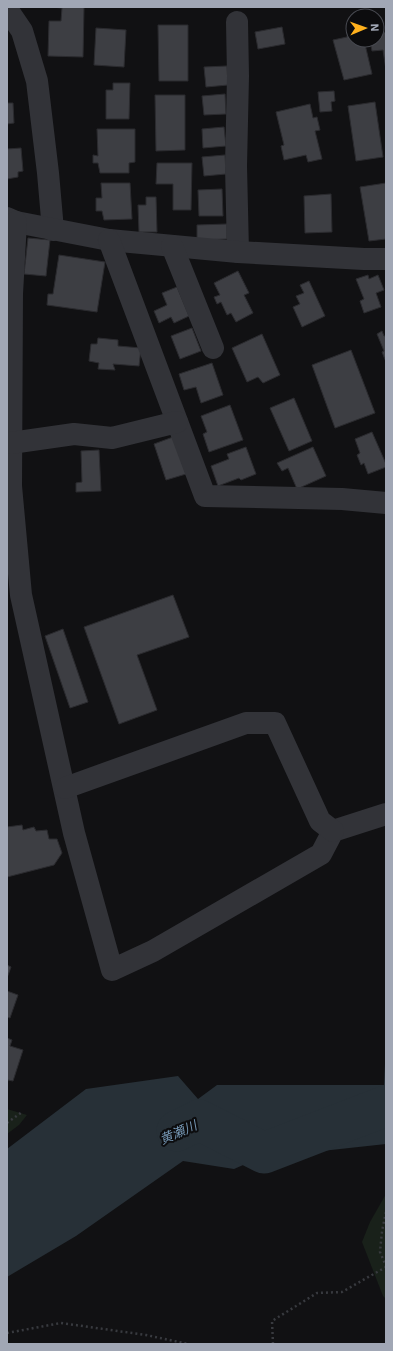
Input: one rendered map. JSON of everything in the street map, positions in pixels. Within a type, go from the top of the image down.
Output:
[{"type":"street","points":[[7,9],[22,31],[37,81],[53,230]]},
{"type":"street","points":[[237,22],[238,76],[236,166],[238,252]]},
{"type":"street","points":[[386,259],[238,252],[109,240],[53,230],[12,220],[11,443],[9,486],[21,595],[74,833],[112,970],[154,951],[321,854],[333,831],[386,814]]},
{"type":"street","points":[[109,240],[205,496],[342,499],[386,503]]},
{"type":"street","points":[[172,246],[213,348]]},
{"type":"street","points":[[11,443],[74,434],[112,438],[177,422]]},
{"type":"street","points":[[64,788],[246,723],[274,724],[320,821],[333,831]]},
{"type":"path","points":[[7,1123],[22,1112]]},
{"type":"path","points":[[273,1344],[272,1321],[317,1293],[342,1292],[386,1267],[380,1252],[386,1212]]},
{"type":"path","points":[[7,1333],[62,1323],[146,1335],[188,1344]]},
{"type":"shaded area","points":[[7,1109],[27,1115],[19,1125],[7,1134]]},
{"type":"shaded area","points":[[386,1194],[386,1299],[383,1296],[362,1242],[370,1222]]},
{"type":"water","points":[[386,1042],[386,1144],[285,1155],[239,1137],[201,1103],[250,1162],[234,1169],[183,1161],[76,1236],[7,1277],[7,1149],[86,1089],[178,1076],[198,1099],[217,1085],[384,1085]]},
{"type":"building","points":[[51,7],[84,7],[83,57],[48,56],[49,21],[61,21],[62,8]]},
{"type":"building","points":[[158,25],[188,25],[188,81],[159,81]]},
{"type":"building","points":[[282,27],[285,44],[258,49],[255,32]]},
{"type":"building","points":[[96,28],[126,30],[124,67],[94,65]]},
{"type":"building","points":[[385,32],[386,70],[383,50],[372,51],[371,48],[385,48]]},
{"type":"building","points":[[345,37],[345,48],[366,48],[372,74],[344,80],[333,40]]},
{"type":"building","points":[[227,66],[228,85],[206,87],[204,67]]},
{"type":"building","points":[[113,83],[130,83],[129,119],[106,119],[106,90],[113,90]]},
{"type":"building","points":[[334,91],[335,101],[331,102],[332,111],[320,112],[318,92]]},
{"type":"building","points":[[225,94],[226,114],[204,115],[202,96]]},
{"type":"building","points":[[155,95],[185,95],[185,150],[156,151]]},
{"type":"building","points":[[375,102],[383,157],[356,161],[348,106]]},
{"type":"building","points":[[7,103],[13,103],[14,123],[7,124]]},
{"type":"building","points":[[310,104],[313,118],[317,117],[320,130],[315,131],[322,159],[308,162],[306,155],[284,160],[281,146],[284,145],[276,112]]},
{"type":"building","points":[[224,127],[226,146],[203,148],[202,129]]},
{"type":"building","points":[[97,129],[135,129],[135,162],[129,163],[129,173],[100,173],[98,163],[93,163],[93,155],[98,156]]},
{"type":"building","points":[[21,148],[23,171],[18,172],[18,177],[7,179],[7,149]]},
{"type":"building","points":[[225,155],[226,174],[204,176],[202,157]]},
{"type":"building","points":[[157,163],[192,163],[191,210],[173,210],[173,184],[156,184]]},
{"type":"building","points":[[101,183],[130,183],[132,219],[104,220],[102,211],[96,211],[96,198],[102,198]]},
{"type":"building","points":[[386,183],[386,239],[369,241],[360,187]]},
{"type":"building","points":[[222,189],[223,216],[199,216],[198,190]]},
{"type":"building","points":[[331,194],[332,232],[305,233],[304,196]]},
{"type":"building","points":[[146,197],[156,197],[157,232],[139,232],[138,205],[146,205]]},
{"type":"building","points":[[227,224],[227,239],[197,240],[197,225]]},
{"type":"building","points":[[28,238],[50,240],[46,276],[24,274]]},
{"type":"building","points":[[59,255],[105,262],[97,312],[47,305],[48,294],[53,294]]},
{"type":"building","points":[[238,271],[249,293],[244,295],[253,313],[236,322],[231,313],[227,315],[221,302],[217,304],[214,297],[220,295],[214,283]]},
{"type":"building","points":[[368,275],[369,279],[378,275],[384,290],[376,293],[381,307],[364,313],[360,301],[364,299],[356,279]]},
{"type":"building","points":[[309,281],[325,316],[302,327],[293,307],[300,304],[296,296],[304,293],[300,285]]},
{"type":"building","points":[[177,287],[189,316],[174,323],[171,317],[159,323],[154,311],[167,305],[162,293]]},
{"type":"building","points":[[192,328],[201,351],[180,359],[171,336]]},
{"type":"building","points":[[382,331],[384,336],[386,336],[386,362],[382,352],[384,351],[377,334]]},
{"type":"building","points":[[262,334],[280,375],[263,383],[258,377],[247,382],[232,348]]},
{"type":"building","points":[[98,338],[118,340],[118,346],[141,348],[139,366],[113,364],[115,370],[98,369],[99,363],[89,361],[91,344],[97,344]]},
{"type":"building","points":[[351,350],[375,413],[335,428],[312,365]]},
{"type":"building","points":[[212,363],[223,395],[201,403],[196,387],[184,390],[179,374]]},
{"type":"building","points":[[294,398],[312,441],[289,451],[270,408]]},
{"type":"building","points":[[230,405],[243,440],[209,452],[203,434],[207,432],[201,416]]},
{"type":"building","points":[[372,432],[386,467],[368,474],[364,463],[361,465],[357,455],[360,453],[355,439]]},
{"type":"building","points":[[173,437],[186,474],[166,480],[154,444]]},
{"type":"building","points":[[246,447],[256,474],[241,480],[239,478],[218,486],[211,466],[229,459],[227,454]]},
{"type":"building","points":[[313,447],[326,476],[297,489],[288,468],[282,471],[277,463]]},
{"type":"building","points":[[99,450],[101,491],[76,492],[76,483],[82,482],[81,451]]},
{"type":"building","points":[[173,595],[189,637],[137,655],[157,710],[119,724],[84,627]]},
{"type":"building","points":[[63,629],[88,702],[70,708],[45,636]]},
{"type":"building","points":[[22,825],[23,830],[34,827],[36,831],[47,830],[49,839],[57,839],[62,853],[54,865],[7,877],[7,827]]},
{"type":"building","points":[[7,965],[11,967],[7,978]]},
{"type":"building","points":[[7,991],[18,995],[10,1018],[7,1017]]},
{"type":"building","points":[[7,1038],[12,1040],[10,1046],[23,1050],[13,1081],[8,1080],[7,1084]]},
{"type":"waterway","name":"黄瀬川","points":[[177,1131],[199,1120],[264,1153],[386,1106]]}]
